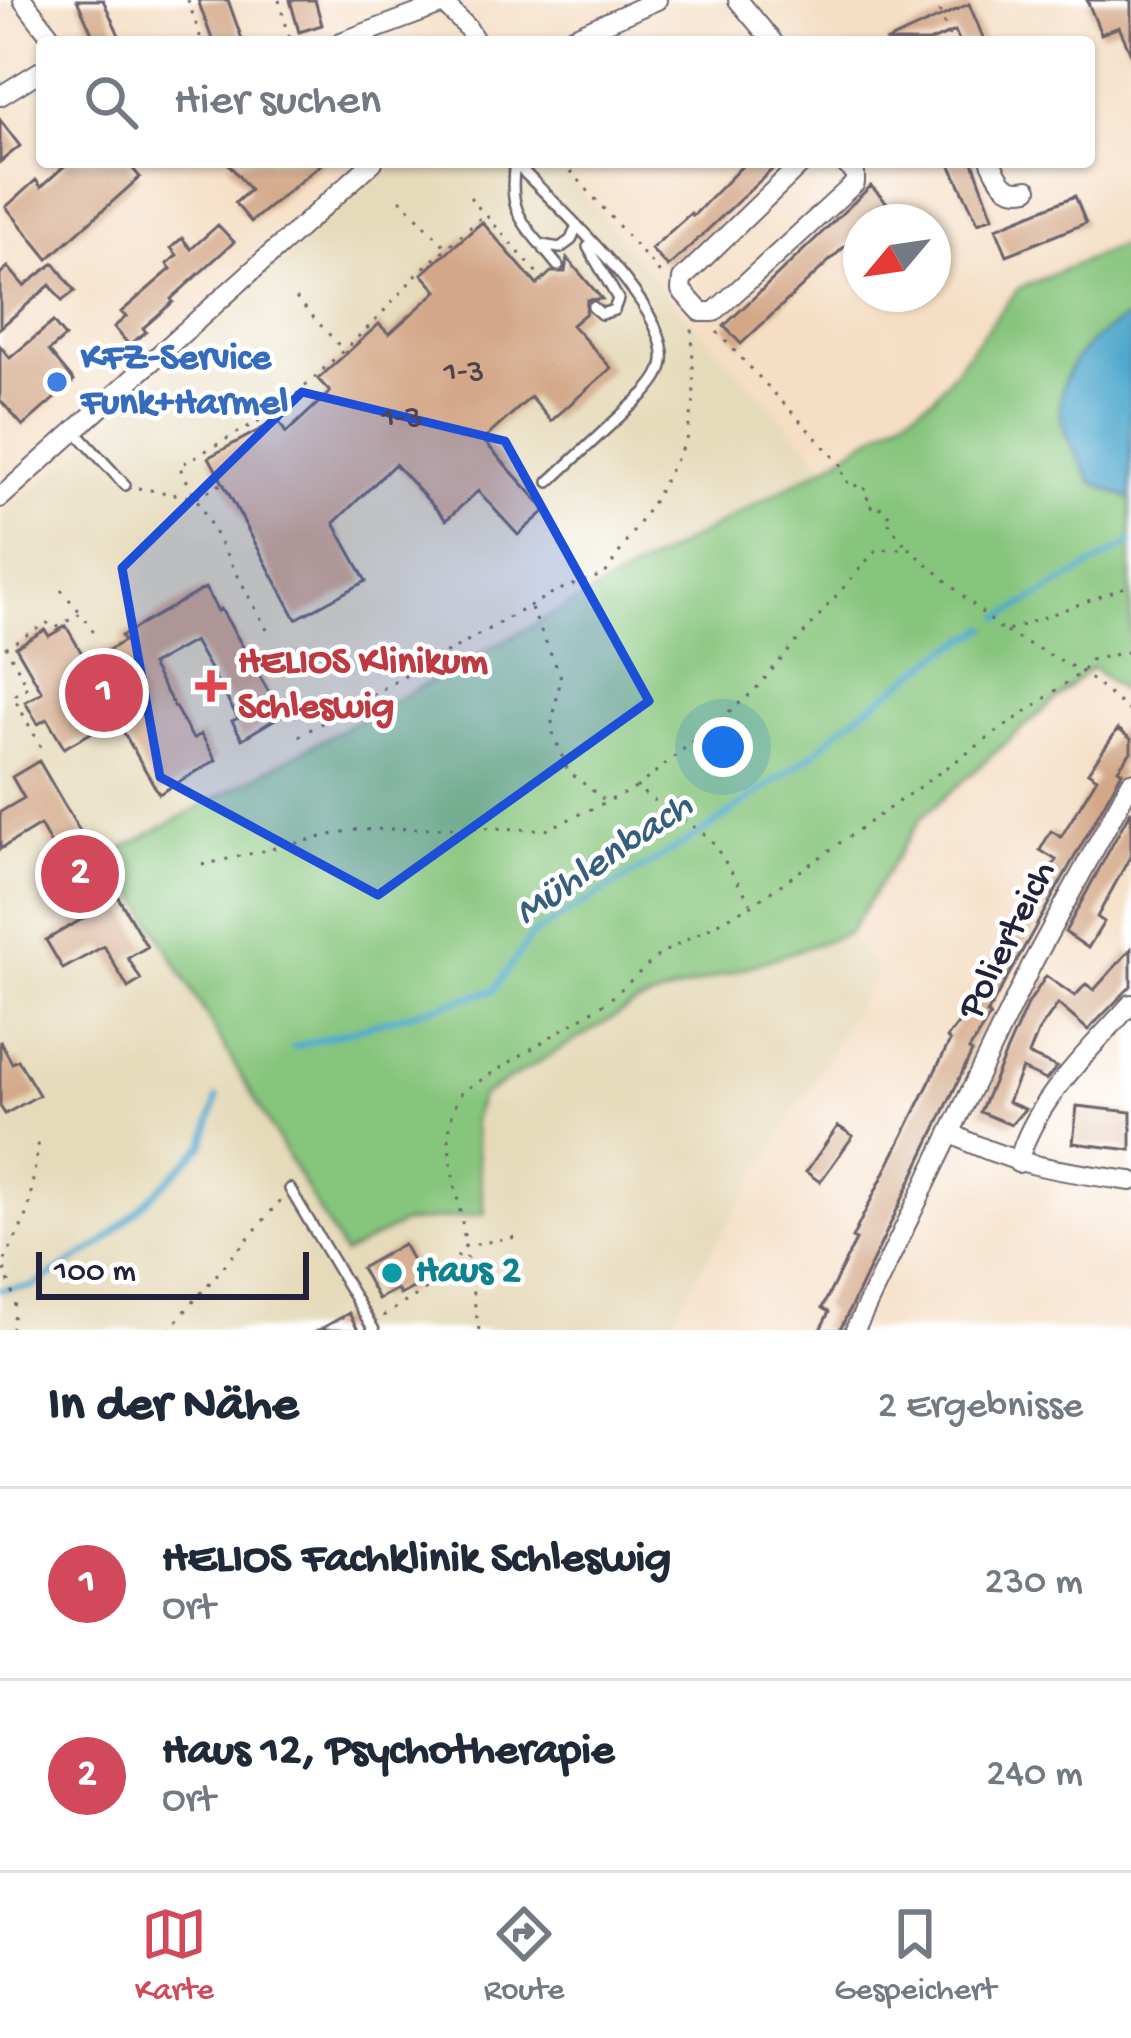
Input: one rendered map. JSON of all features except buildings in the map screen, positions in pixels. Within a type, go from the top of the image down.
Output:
[{"type":"street","points":[[23,0],[50,36]]},
{"type":"street","points":[[576,36],[657,0]]},
{"type":"street","points":[[738,0],[768,36]]},
{"type":"street","points":[[356,36],[442,2],[471,36]]},
{"type":"street","points":[[0,96],[36,74]]},
{"type":"street","points":[[0,498],[366,168]]},
{"type":"street","points":[[797,168],[682,279],[691,301],[714,312],[855,183],[850,168]]},
{"type":"street","points":[[995,168],[1006,187],[1015,192],[1028,189]]},
{"type":"street","name":"Polierteich","points":[[855,1330],[1032,964],[1131,782]]},
{"type":"street","points":[[1018,1163],[1037,1118],[1131,1004]]},
{"type":"street","points":[[951,1133],[1018,1163],[1131,1181]]},
{"type":"lane","points":[[513,168],[516,215],[558,266]]},
{"type":"lane","points":[[519,168],[648,309],[664,354],[659,377],[645,393],[549,482]]},
{"type":"lane","points":[[541,245],[560,248],[577,228]]},
{"type":"lane","points":[[577,228],[618,299],[614,310],[601,314],[593,307]]},
{"type":"lane","points":[[77,433],[125,485]]},
{"type":"lane","points":[[290,1189],[372,1326]]},
{"type":"path","points":[[188,0],[200,36]]},
{"type":"path","points":[[279,0],[289,36]]},
{"type":"path","points":[[935,0],[949,36]]},
{"type":"path","points":[[568,168],[667,281],[691,301],[846,470],[841,475],[853,488],[859,483],[870,495],[865,500],[876,511],[881,507],[893,520],[889,524],[908,548],[1004,632],[1082,672],[1131,712]]},
{"type":"path","points":[[470,197],[537,272],[531,278]]},
{"type":"path","points":[[400,199],[448,249]]},
{"type":"path","points":[[267,629],[179,466],[283,407],[484,214]]},
{"type":"path","points":[[296,298],[345,351]]},
{"type":"path","points":[[299,736],[530,605],[605,574],[686,440],[694,400],[691,301]]},
{"type":"path","points":[[125,485],[196,498],[223,482]]},
{"type":"path","points":[[202,865],[352,830],[546,830],[637,788],[753,692],[876,550],[908,548]]},
{"type":"path","points":[[1004,632],[1131,585]]},
{"type":"path","points":[[61,590],[96,636]]},
{"type":"path","points":[[530,605],[561,677],[551,728],[568,771],[604,800]]},
{"type":"path","points":[[41,747],[13,696],[28,687],[7,647],[47,623],[56,628],[81,613]]},
{"type":"path","points":[[479,1330],[447,1131],[462,1092],[608,1001],[661,954],[752,904],[1082,672],[1090,660],[1131,651]]},
{"type":"path","points":[[637,788],[710,838],[752,904]]},
{"type":"path","points":[[12,1330],[15,1301],[2,1264],[28,1213],[39,1140]]},
{"type":"path","points":[[169,1330],[290,1189]]},
{"type":"path","points":[[372,1326],[441,1280],[465,1246],[514,1237]]},
{"type":"highlighted area","points":[[302,392],[505,441],[649,701],[378,895],[160,777],[122,568]]},
{"type":"shaded area","name":"HELIOS Klinikum Schleswig","points":[[390,168],[561,168],[671,300],[826,466],[114,854],[344,1254],[403,1223],[485,1214],[473,1120],[480,1097],[636,1004],[849,933],[877,972],[665,1330],[0,1330],[0,518],[80,452],[322,224]]},
{"type":"green space","points":[[1131,241],[1131,698],[1092,667],[921,818],[849,933],[636,1004],[480,1097],[473,1120],[485,1214],[403,1223],[344,1254],[113,854],[826,466],[934,397],[1018,289]]},
{"type":"water","points":[[1131,316],[1131,499],[1092,482],[1067,436],[1060,402],[1078,357]]},
{"type":"waterway","name":"Mühlenbach","points":[[1001,618],[1131,543]]},
{"type":"waterway","name":"Mühlenbach","points":[[293,1047],[494,990],[532,935],[706,830],[947,650],[987,628]]},
{"type":"waterway","name":"Mühlenbach","points":[[0,1289],[32,1287],[103,1243],[204,1145],[217,1098]]},
{"type":"place","name":"KFZ-Service Funk+Harmel","points":[[57,382]]},
{"type":"place","name":"HELIOS Klinikum Schleswig","points":[[211,686]]},
{"type":"place","name":"HELIOS Fachklinik Schleswig","points":[[104,693]]},
{"type":"place","name":"Haus 12, Psychotherapie","points":[[80,874]]},
{"type":"place","name":"Haus 2","points":[[392,1273]]}]
